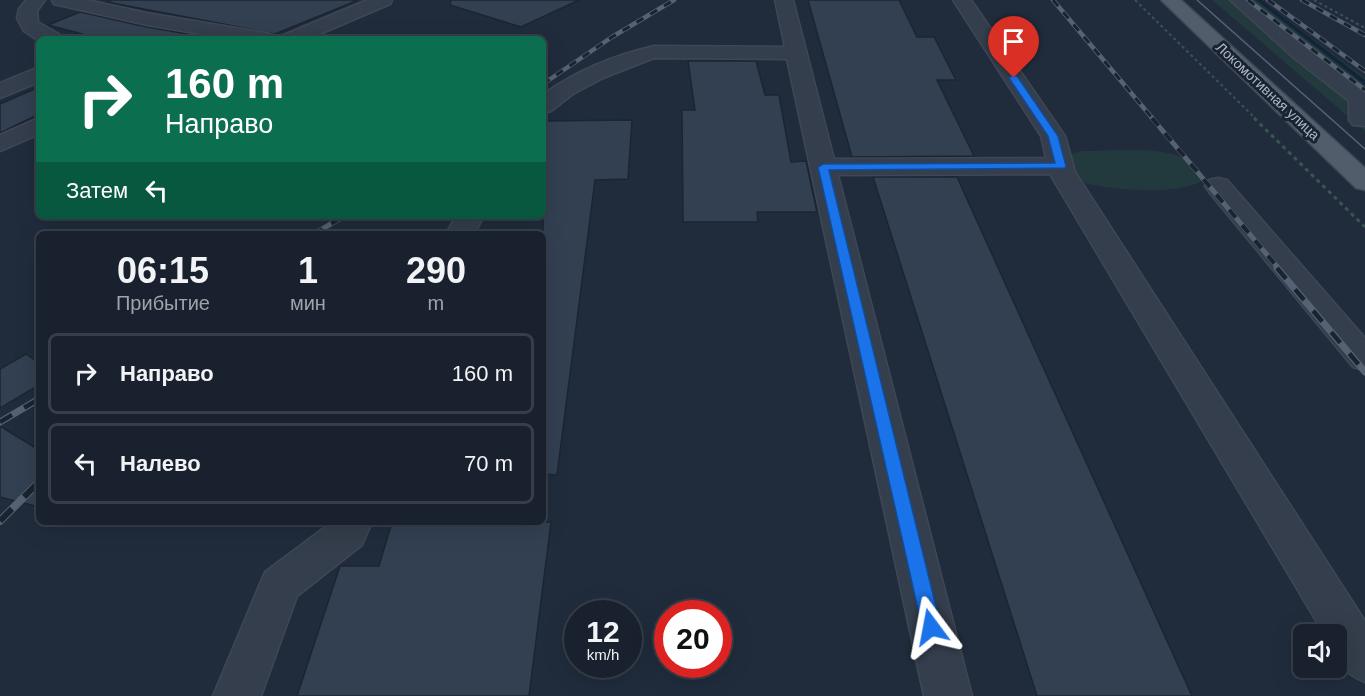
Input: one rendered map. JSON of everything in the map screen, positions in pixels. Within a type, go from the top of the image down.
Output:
[{"type":"main road","name":"Локомотивная улица","points":[[1170,0],[1365,182]]},
{"type":"lane","points":[[36,0],[27,12],[27,19],[31,28],[43,36]]},
{"type":"lane","points":[[61,0],[147,19],[248,36]]},
{"type":"lane","points":[[298,36],[382,0]]},
{"type":"lane","points":[[784,0],[948,696]]},
{"type":"lane","points":[[962,0],[1053,136],[1061,166],[1365,661]]},
{"type":"lane","points":[[1239,0],[1300,53],[1360,99],[1361,120]]},
{"type":"lane","points":[[147,19],[174,5]]},
{"type":"lane","points":[[546,103],[554,95],[633,56],[654,52],[796,53]]},
{"type":"lane","points":[[0,91],[36,75]]},
{"type":"lane","points":[[0,144],[36,126]]},
{"type":"lane","points":[[823,167],[1061,166]]},
{"type":"lane","points":[[1218,186],[1365,358]]},
{"type":"lane","points":[[237,696],[280,585],[348,533],[351,525]]},
{"type":"path","points":[[1135,0],[1365,228]]},
{"type":"path","points":[[1314,0],[1365,28]]},
{"type":"green space","points":[[1212,0],[1260,0],[1365,78],[1365,131]]},
{"type":"green space","points":[[1083,151],[1166,152],[1194,164],[1203,175],[1202,181],[1175,189],[1140,190],[1105,187],[1077,181],[1066,155]]},
{"type":"building","points":[[112,0],[356,1],[275,34],[107,2]]},
{"type":"building","points":[[451,0],[579,0],[521,27],[450,5]]},
{"type":"building","points":[[808,0],[899,0],[917,37],[934,37],[956,80],[937,80],[974,156],[852,157]]},
{"type":"building","points":[[80,12],[199,36],[90,36],[48,25]]},
{"type":"building","points":[[688,61],[756,61],[765,95],[779,95],[791,162],[806,161],[817,212],[757,212],[758,222],[683,222],[682,110],[695,110]]},
{"type":"building","points":[[36,88],[36,115],[0,133],[0,104]]},
{"type":"building","points":[[632,120],[628,179],[595,180],[557,475],[546,474],[546,231],[543,231],[543,219],[546,219],[546,121]]},
{"type":"building","points":[[873,177],[957,177],[1192,696],[1037,696]]},
{"type":"building","points":[[26,354],[36,361],[36,387],[0,408],[0,369]]},
{"type":"building","points":[[0,426],[36,448],[36,506],[0,497]]},
{"type":"building","points":[[546,522],[551,522],[529,696],[297,696],[340,566],[379,566],[391,525],[546,525]]},
{"type":"waterway","points":[[1258,0],[1365,83]]},
{"type":"tram line","points":[[1197,0],[1365,149]]},
{"type":"railway","points":[[546,82],[612,37],[674,0]]},
{"type":"railway","points":[[1053,0],[1153,119]]},
{"type":"railway","points":[[1248,0],[1365,90]]},
{"type":"railway","points":[[1268,0],[1365,71]]},
{"type":"railway","points":[[1302,0],[1365,35]]},
{"type":"railway","points":[[1152,118],[1279,269]]},
{"type":"railway","points":[[319,231],[339,219]]},
{"type":"railway","points":[[1277,268],[1365,372]]},
{"type":"railway","points":[[0,422],[36,401]]},
{"type":"railway","points":[[0,521],[36,485]]},
{"type":"route","points":[[931,627],[823,167],[1061,166],[1053,136],[1014,78]]}]
